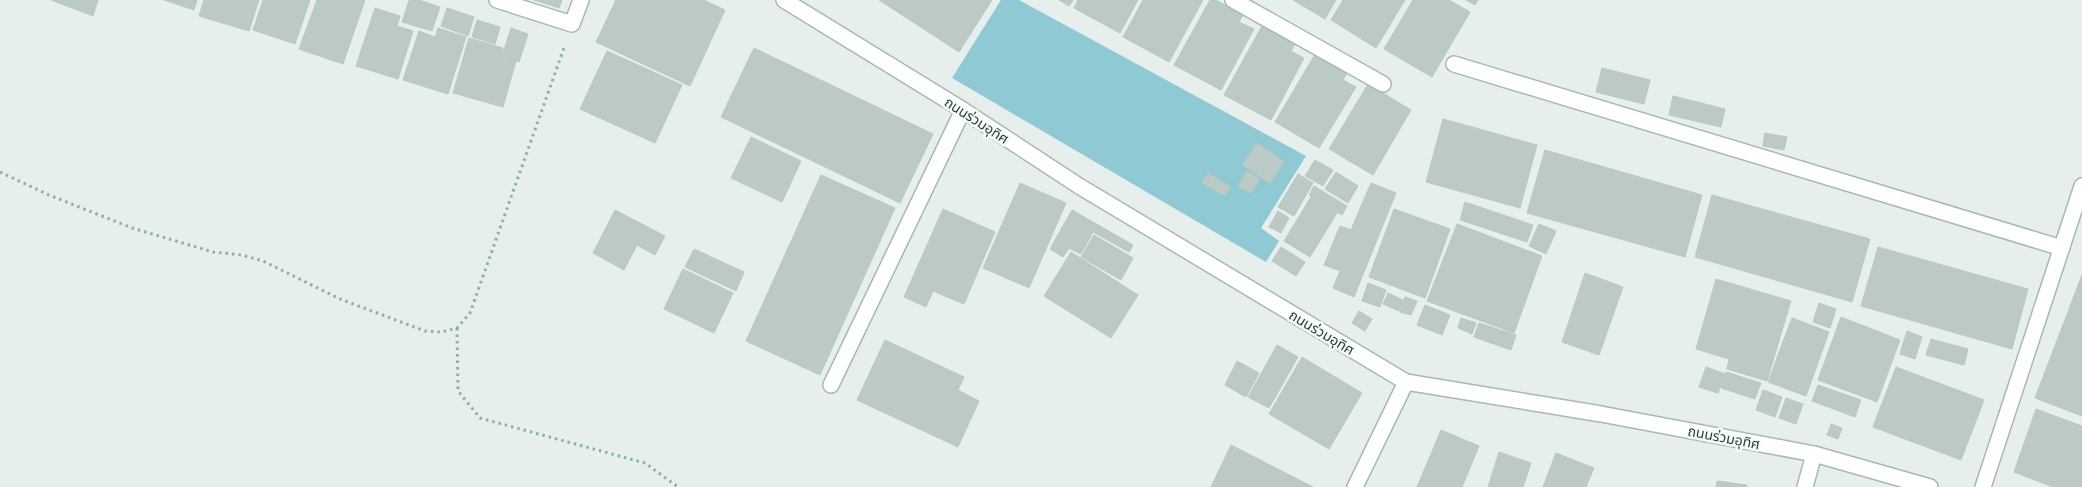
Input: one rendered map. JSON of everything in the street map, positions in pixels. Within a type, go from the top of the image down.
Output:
[{"type":"street","points":[[497,0],[572,24],[581,0]]},
{"type":"street","name":"ถนนร่วมอุทิศ","points":[[784,0],[963,110],[1079,186],[1406,382],[1601,414],[1814,454],[1930,487]]},
{"type":"street","points":[[1233,0],[1383,84]]},
{"type":"street","points":[[1454,64],[2062,248]]},
{"type":"street","points":[[831,385],[963,110]]},
{"type":"street","points":[[1983,487],[2082,186]]},
{"type":"street","points":[[1355,487],[1406,382]]},
{"type":"street","points":[[1805,487],[1814,454]]},
{"type":"path","points":[[0,172],[49,196],[132,228],[213,252],[242,255],[263,261],[340,299],[425,331],[442,332],[457,328],[470,313],[572,24]]},
{"type":"path","points":[[457,328],[458,391],[480,418],[645,463],[678,487]]},
{"type":"water","points":[[1001,0],[1019,0],[1306,156],[1261,228],[1279,241],[1266,262],[952,78]]},
{"type":"building","points":[[51,0],[98,0],[93,16]]},
{"type":"building","points":[[164,0],[197,0],[194,10]]},
{"type":"building","points":[[204,0],[259,0],[249,31],[199,16]]},
{"type":"building","points":[[263,0],[310,0],[295,44],[253,30]]},
{"type":"building","points":[[317,0],[365,0],[343,64],[299,49]]},
{"type":"building","points":[[409,0],[419,0],[440,7],[432,31],[402,22]]},
{"type":"building","points":[[534,0],[562,0],[559,8]]},
{"type":"building","points":[[616,0],[704,0],[725,10],[690,86],[596,42]]},
{"type":"building","points":[[879,0],[992,0],[959,52]]},
{"type":"building","points":[[1059,0],[1073,0],[1069,6]]},
{"type":"building","points":[[1078,0],[1138,0],[1120,33],[1074,8]]},
{"type":"building","points":[[1143,0],[1203,0],[1169,62],[1123,37]]},
{"type":"building","points":[[1210,0],[1216,0],[1243,15],[1239,22],[1254,29],[1221,90],[1174,65]]},
{"type":"building","points":[[1293,0],[1336,0],[1325,19]]},
{"type":"building","points":[[1343,0],[1405,0],[1376,48],[1331,20]]},
{"type":"building","points":[[1413,0],[1449,0],[1470,12],[1432,77],[1384,49]]},
{"type":"building","points":[[1466,0],[1478,0],[1475,5]]},
{"type":"building","points":[[375,8],[400,16],[397,26],[413,31],[398,79],[356,66]]},
{"type":"building","points":[[447,8],[474,17],[468,36],[441,26]]},
{"type":"building","points":[[477,20],[500,27],[495,44],[472,37]]},
{"type":"building","points":[[1263,24],[1296,42],[1291,51],[1304,58],[1271,120],[1224,95]]},
{"type":"building","points":[[438,28],[466,37],[448,94],[403,80],[419,31],[435,37]]},
{"type":"building","points":[[511,28],[528,34],[519,62],[502,56]]},
{"type":"building","points":[[469,38],[503,48],[501,57],[516,61],[503,107],[453,93]]},
{"type":"building","points":[[754,48],[933,134],[900,203],[721,117]]},
{"type":"building","points":[[607,51],[682,85],[655,143],[580,109]]},
{"type":"building","points":[[1317,51],[1349,70],[1343,80],[1356,87],[1319,148],[1275,122]]},
{"type":"building","points":[[1602,68],[1650,80],[1644,104],[1596,92]]},
{"type":"building","points":[[1368,84],[1411,110],[1373,175],[1329,149]]},
{"type":"building","points":[[1673,96],[1725,109],[1721,127],[1669,115]]},
{"type":"building","points":[[1443,119],[1537,145],[1520,208],[1426,182]]},
{"type":"building","points":[[1765,133],[1787,137],[1784,150],[1763,146]]},
{"type":"building","points":[[751,137],[801,161],[782,202],[731,178]]},
{"type":"building","points":[[1257,143],[1284,162],[1270,183],[1242,165]]},
{"type":"building","points":[[1545,150],[1702,195],[1685,257],[1527,213]]},
{"type":"building","points":[[1315,160],[1333,170],[1323,186],[1305,176]]},
{"type":"building","points":[[1247,171],[1260,179],[1251,193],[1238,186]]},
{"type":"building","points":[[1336,172],[1358,186],[1348,203],[1325,189]]},
{"type":"building","points":[[1208,173],[1230,187],[1225,196],[1202,183]]},
{"type":"building","points":[[1298,174],[1313,183],[1294,216],[1278,207]]},
{"type":"building","points":[[821,175],[895,208],[820,375],[746,341]]},
{"type":"building","points":[[1020,183],[1066,203],[1029,288],[983,268]]},
{"type":"building","points":[[1371,183],[1396,193],[1354,297],[1333,288],[1340,271],[1324,265],[1340,226],[1351,230]]},
{"type":"building","points":[[1314,186],[1347,206],[1342,215],[1309,195]]},
{"type":"building","points":[[1712,195],[1870,239],[1852,302],[1695,257]]},
{"type":"building","points":[[1311,197],[1337,213],[1310,257],[1284,241]]},
{"type":"building","points":[[1465,202],[1533,225],[1527,242],[1460,220]]},
{"type":"building","points":[[943,209],[995,232],[964,304],[933,291],[926,307],[904,297]]},
{"type":"building","points":[[1394,209],[1450,229],[1425,298],[1369,277]]},
{"type":"building","points":[[615,210],[665,236],[655,255],[637,245],[624,270],[593,253]]},
{"type":"building","points":[[1072,210],[1133,245],[1129,252],[1093,232],[1081,254],[1069,248],[1063,257],[1050,249]]},
{"type":"building","points":[[1278,211],[1289,218],[1281,233],[1269,227]]},
{"type":"building","points":[[1457,224],[1542,256],[1514,333],[1427,301]]},
{"type":"building","points":[[1539,224],[1556,231],[1546,254],[1529,246]]},
{"type":"building","points":[[1094,235],[1133,258],[1121,280],[1081,257]]},
{"type":"building","points":[[1281,247],[1305,262],[1296,276],[1272,261]]},
{"type":"building","points":[[1878,247],[2028,289],[2012,349],[1861,306]]},
{"type":"building","points":[[694,249],[744,272],[736,291],[685,267]]},
{"type":"building","points":[[1071,252],[1138,295],[1111,338],[1044,296]]},
{"type":"building","points":[[683,269],[733,293],[714,333],[664,309]]},
{"type":"building","points":[[1585,273],[1623,287],[1599,355],[1562,342]]},
{"type":"building","points":[[2082,275],[2082,416],[2035,398]]},
{"type":"building","points":[[1716,279],[1791,301],[1767,381],[1727,369],[1729,359],[1696,349]]},
{"type":"building","points":[[1368,283],[1386,290],[1380,307],[1362,301]]},
{"type":"building","points":[[1388,293],[1403,300],[1399,311],[1383,304]]},
{"type":"building","points":[[1405,297],[1417,301],[1411,315],[1400,312]]},
{"type":"building","points":[[1819,303],[1836,309],[1830,328],[1813,322]]},
{"type":"building","points":[[1425,305],[1450,315],[1442,335],[1417,325]]},
{"type":"building","points":[[1359,311],[1372,319],[1365,331],[1352,323]]},
{"type":"building","points":[[1841,317],[1900,340],[1877,402],[1818,380]]},
{"type":"building","points":[[1461,318],[1476,323],[1472,334],[1458,328]]},
{"type":"building","points":[[1792,318],[1829,332],[1806,396],[1768,382]]},
{"type":"building","points":[[1479,323],[1516,335],[1511,350],[1474,337]]},
{"type":"building","points":[[1907,331],[1922,337],[1915,359],[1900,354]]},
{"type":"building","points":[[1931,339],[1968,349],[1964,365],[1926,355]]},
{"type":"building","points":[[885,340],[964,377],[958,390],[979,401],[958,447],[857,400]]},
{"type":"building","points":[[1277,345],[1298,357],[1269,408],[1248,397]]},
{"type":"building","points":[[1302,357],[1362,393],[1329,449],[1269,414]]},
{"type":"building","points":[[1237,361],[1259,373],[1246,397],[1225,385]]},
{"type":"building","points":[[1706,367],[1725,374],[1718,393],[1699,387]]},
{"type":"building","points":[[1896,367],[1984,400],[1961,460],[1873,427]]},
{"type":"building","points":[[1726,372],[1761,383],[1755,399],[1721,388]]},
{"type":"building","points":[[1818,385],[1861,400],[1855,417],[1812,401]]},
{"type":"building","points":[[1763,390],[1782,397],[1775,417],[1756,410]]},
{"type":"building","points":[[1786,398],[1803,404],[1796,424],[1779,418]]},
{"type":"building","points":[[2036,409],[2082,426],[2082,487],[2053,487],[2014,472]]},
{"type":"building","points":[[1831,424],[1842,428],[1838,439],[1827,435]]},
{"type":"building","points":[[1441,430],[1479,446],[1462,487],[1417,487]]},
{"type":"building","points":[[1231,445],[1313,487],[1211,487]]},
{"type":"building","points":[[1499,452],[1531,463],[1523,487],[1488,487]]},
{"type":"building","points":[[1556,453],[1594,468],[1586,487],[1543,487]]},
{"type":"building","points":[[1717,481],[1747,485],[1747,487],[1716,487]]}]
